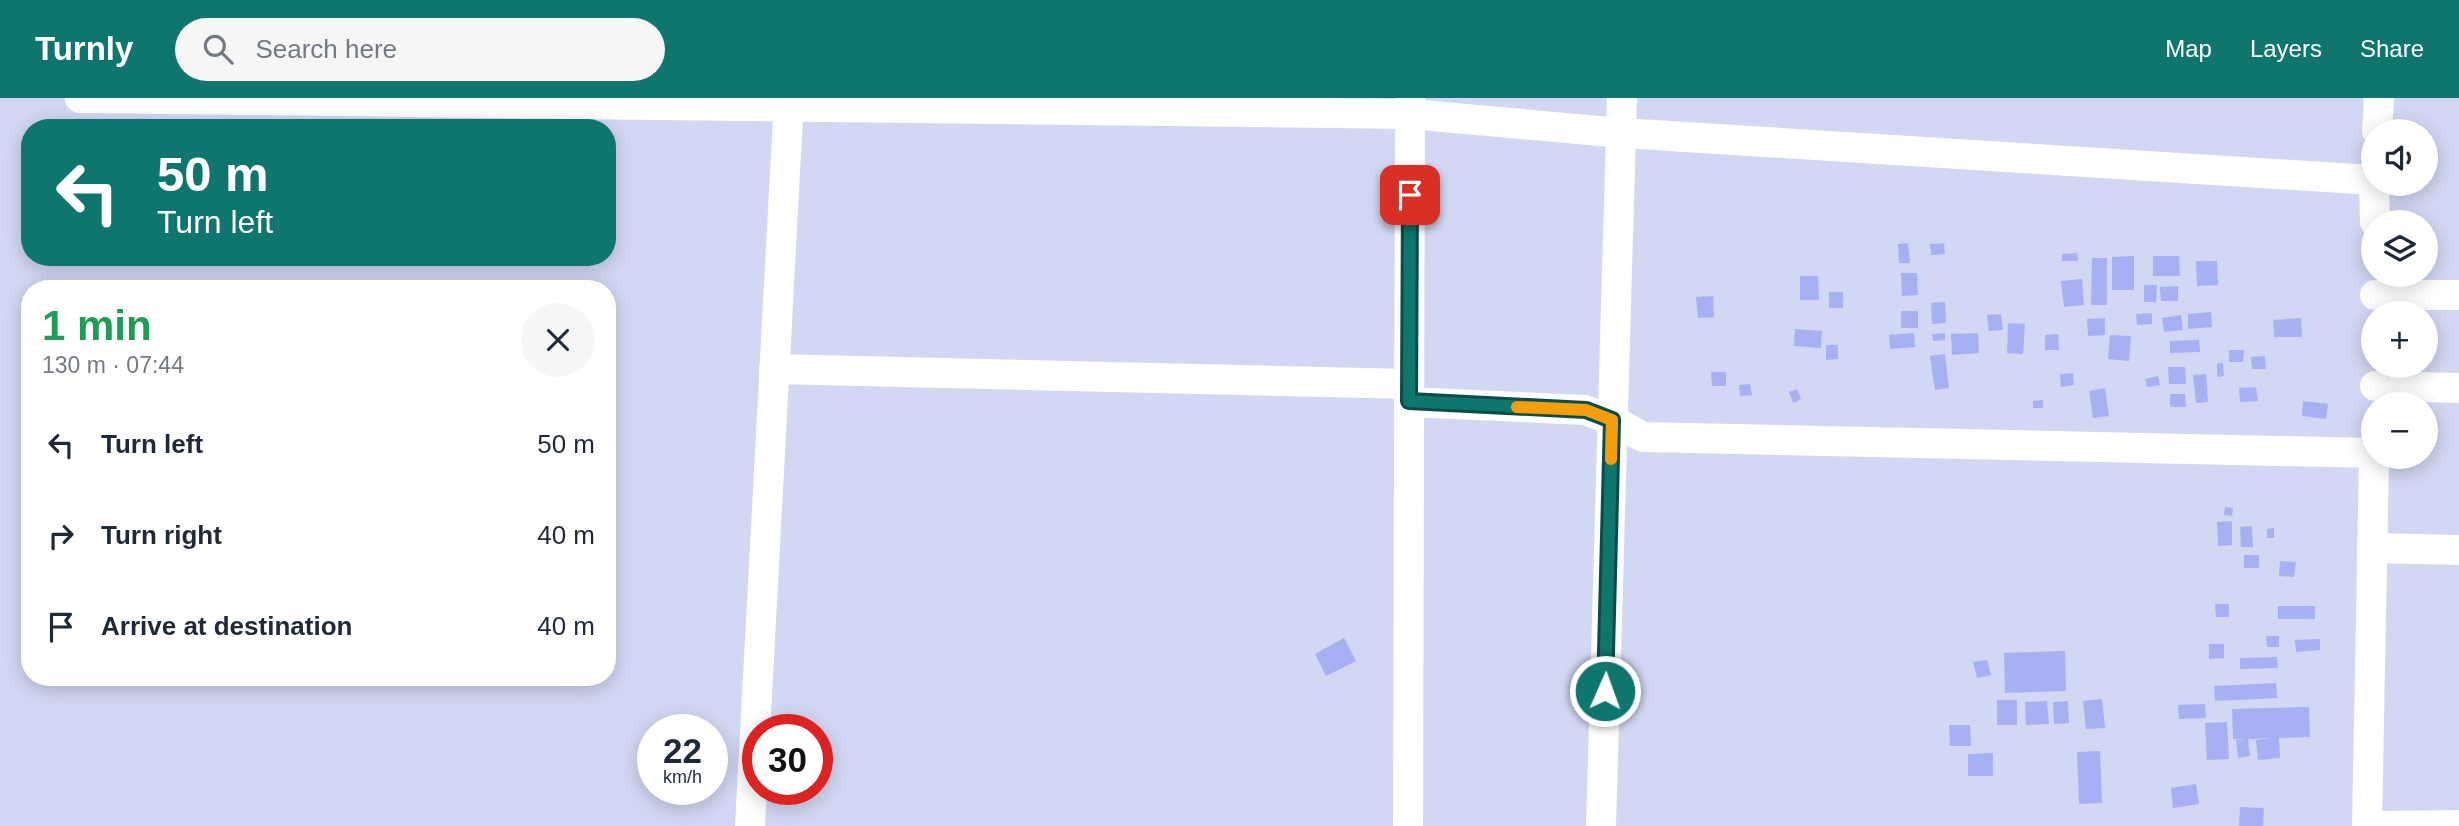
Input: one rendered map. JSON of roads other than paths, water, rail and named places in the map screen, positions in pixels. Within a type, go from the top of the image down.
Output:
[{"type":"street","points":[[80,98],[1410,106],[1622,133],[2361,181]]},
{"type":"street","points":[[1601,826],[1622,98]]},
{"type":"street","points":[[2377,119],[2378,98]]},
{"type":"street","points":[[750,826],[789,102]]},
{"type":"street","points":[[1408,826],[1410,106]]},
{"type":"street","points":[[2375,294],[2459,295]]},
{"type":"street","points":[[774,369],[1409,393],[1586,410],[1643,437],[2361,455]]},
{"type":"street","points":[[2375,385],[2459,388]]},
{"type":"street","points":[[2367,826],[2374,469]]},
{"type":"street","points":[[2372,548],[2459,550]]},
{"type":"street","points":[[2379,826],[2459,825]]}]
